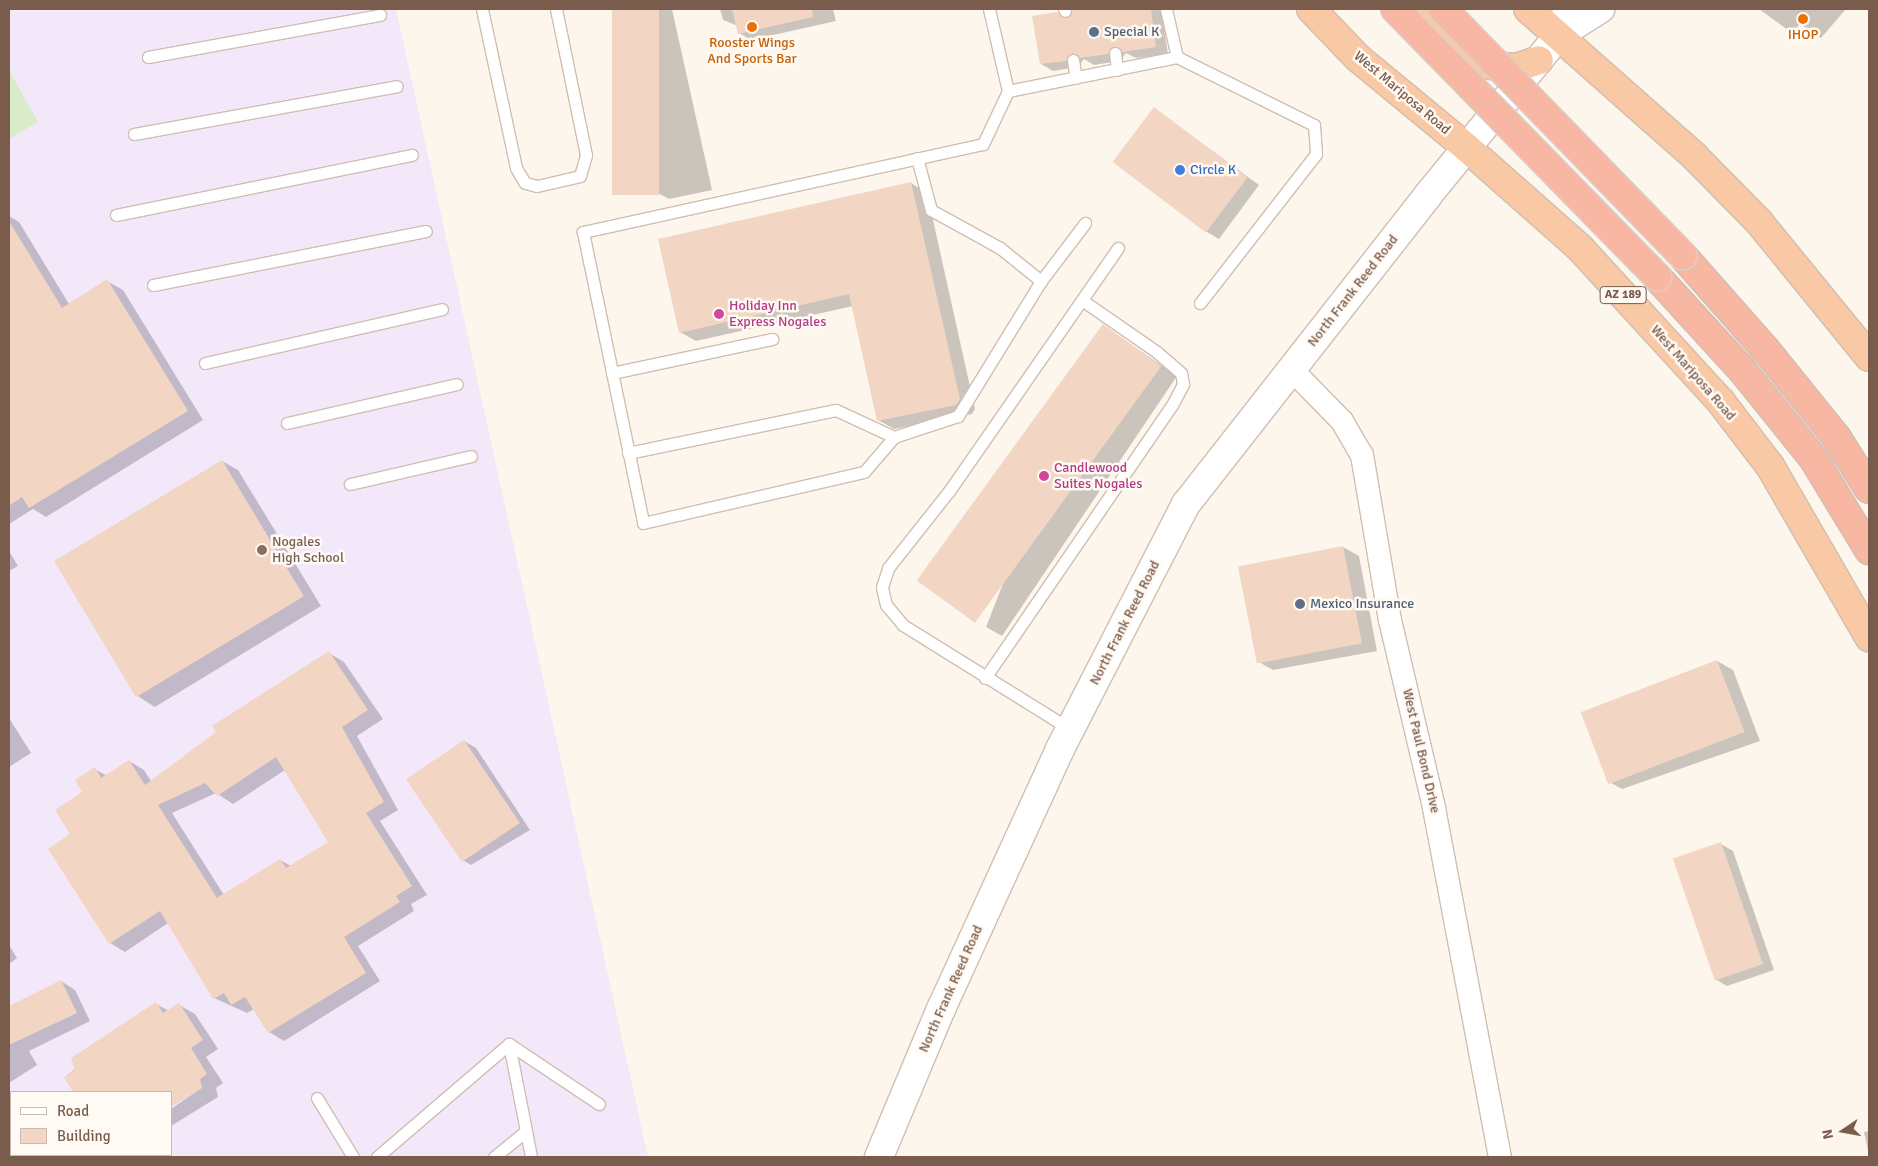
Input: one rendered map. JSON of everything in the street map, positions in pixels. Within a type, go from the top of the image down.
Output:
[{"type":"highway","name":"West Mariposa Road","points":[[1311,9],[1358,58],[1467,148],[1580,248],[1721,402],[1770,466],[1869,637]]},
{"type":"highway","points":[[1396,9],[1657,277],[1742,370],[1813,458],[1869,550]]},
{"type":"highway","points":[[1420,9],[1464,53],[1482,64],[1515,68],[1539,60]]},
{"type":"highway","points":[[1443,9],[1683,256],[1766,350],[1838,438],[1869,489]]},
{"type":"highway","points":[[1528,9],[1694,156],[1753,216],[1814,286],[1869,357]]},
{"type":"street","points":[[1559,35],[1568,9]]},
{"type":"street","points":[[1559,35],[1600,9]]},
{"type":"street","name":"North Frank Reed Road","points":[[879,1157],[941,1009],[1070,729],[1186,504],[1291,369],[1559,35]]},
{"type":"street","name":"West Paul Bond Drive","points":[[1291,369],[1342,421],[1362,455],[1390,620],[1434,808],[1500,1157]]},
{"type":"lane","points":[[482,9],[516,168],[525,183],[537,186],[580,176],[586,155],[556,9]]},
{"type":"lane","points":[[989,9],[1008,91],[983,144],[582,232],[642,523],[864,472],[894,437],[958,416],[1041,281],[1085,223]]},
{"type":"lane","points":[[1166,9],[1177,57]]},
{"type":"lane","points":[[148,57],[380,15]]},
{"type":"lane","points":[[1115,53],[1117,70]]},
{"type":"lane","points":[[1008,91],[1177,57],[1314,125],[1316,154],[1200,303]]},
{"type":"lane","points":[[1073,60],[1076,78]]},
{"type":"lane","points":[[134,134],[397,86]]},
{"type":"lane","points":[[116,215],[412,155]]},
{"type":"lane","points":[[917,158],[931,210],[1000,248],[1041,281]]},
{"type":"lane","points":[[153,285],[426,231]]},
{"type":"lane","points":[[1070,729],[903,625],[886,605],[882,587],[888,568],[949,491],[1118,248]]},
{"type":"lane","points":[[986,678],[1172,405],[1183,384],[1181,373],[1157,352],[1082,300]]},
{"type":"lane","points":[[205,362],[442,309]]},
{"type":"lane","points":[[612,373],[772,339]]},
{"type":"lane","points":[[287,423],[457,384]]},
{"type":"lane","points":[[628,453],[836,410],[894,437]]},
{"type":"lane","points":[[350,484],[471,456]]},
{"type":"lane","points":[[509,1044],[599,1104]]},
{"type":"lane","points":[[509,1044],[531,1157]]},
{"type":"lane","points":[[377,1157],[509,1044]]},
{"type":"lane","points":[[317,1098],[353,1157]]},
{"type":"lane","points":[[494,1157],[526,1130]]},
{"type":"shaded area","name":"Nogales High School","points":[[9,9],[396,9],[648,1157],[9,1157]]},
{"type":"green space","points":[[9,70],[38,122],[9,139]]},
{"type":"building","points":[[612,9],[659,9],[659,195],[612,195]]},
{"type":"building","name":"Rooster Wings And Sports Bar","points":[[732,9],[812,9],[813,17],[738,34]]},
{"type":"building","name":"Special K","points":[[1151,9],[1156,47],[1122,52],[1114,46],[1108,54],[1080,58],[1072,53],[1066,61],[1040,64],[1032,16],[1057,12],[1065,18],[1071,16],[1072,10]]},
{"type":"building","name":"Circle K","points":[[1154,107],[1247,177],[1206,233],[1112,162]]},
{"type":"building","name":"Holiday Inn Express Nogales","points":[[911,182],[960,399],[956,405],[877,421],[849,294],[679,333],[658,239]]},
{"type":"building","points":[[9,221],[62,308],[107,279],[188,411],[29,508],[22,497],[9,506]]},
{"type":"building","name":"Candlewood Suites Nogales","points":[[1103,324],[1161,366],[975,623],[917,580]]},
{"type":"building","points":[[222,460],[304,596],[136,697],[54,561]]},
{"type":"building","name":"Mexico Insurance","points":[[1343,546],[1362,643],[1257,664],[1238,566]]},
{"type":"building","points":[[329,651],[368,710],[342,727],[384,802],[366,813],[412,886],[396,896],[400,902],[344,937],[366,973],[268,1033],[245,997],[231,1005],[224,993],[213,999],[160,911],[109,944],[48,849],[70,834],[55,810],[82,792],[75,780],[95,767],[101,778],[129,760],[145,785],[216,732],[212,726]],"holes":[[[276,757],[328,842],[286,868],[280,859],[217,898],[158,805],[205,783],[217,796]]]},
{"type":"building","points":[[1717,660],[1745,732],[1608,784],[1581,712]]},
{"type":"building","points":[[464,740],[520,823],[462,862],[406,779]]},
{"type":"building","points":[[1721,842],[1763,964],[1715,981],[1673,859]]},
{"type":"building","points":[[61,980],[77,1013],[9,1045],[9,1006]]},
{"type":"building","points":[[156,1002],[163,1013],[179,1003],[203,1040],[191,1048],[207,1074],[200,1079],[202,1088],[172,1106],[172,1091],[72,1091],[64,1077],[75,1070],[71,1058]]},
{"type":"place","name":"IHOP","points":[[1803,19]]},
{"type":"place","name":"Rooster Wings And Sports Bar","points":[[752,27]]},
{"type":"place","name":"Special K","points":[[1094,32]]},
{"type":"place","name":"Circle K","points":[[1180,170]]},
{"type":"place","name":"Holiday Inn Express Nogales","points":[[719,314]]},
{"type":"place","name":"Candlewood Suites Nogales","points":[[1044,476]]},
{"type":"place","name":"Nogales High School","points":[[262,550]]},
{"type":"place","name":"Mexico Insurance","points":[[1300,604]]}]
